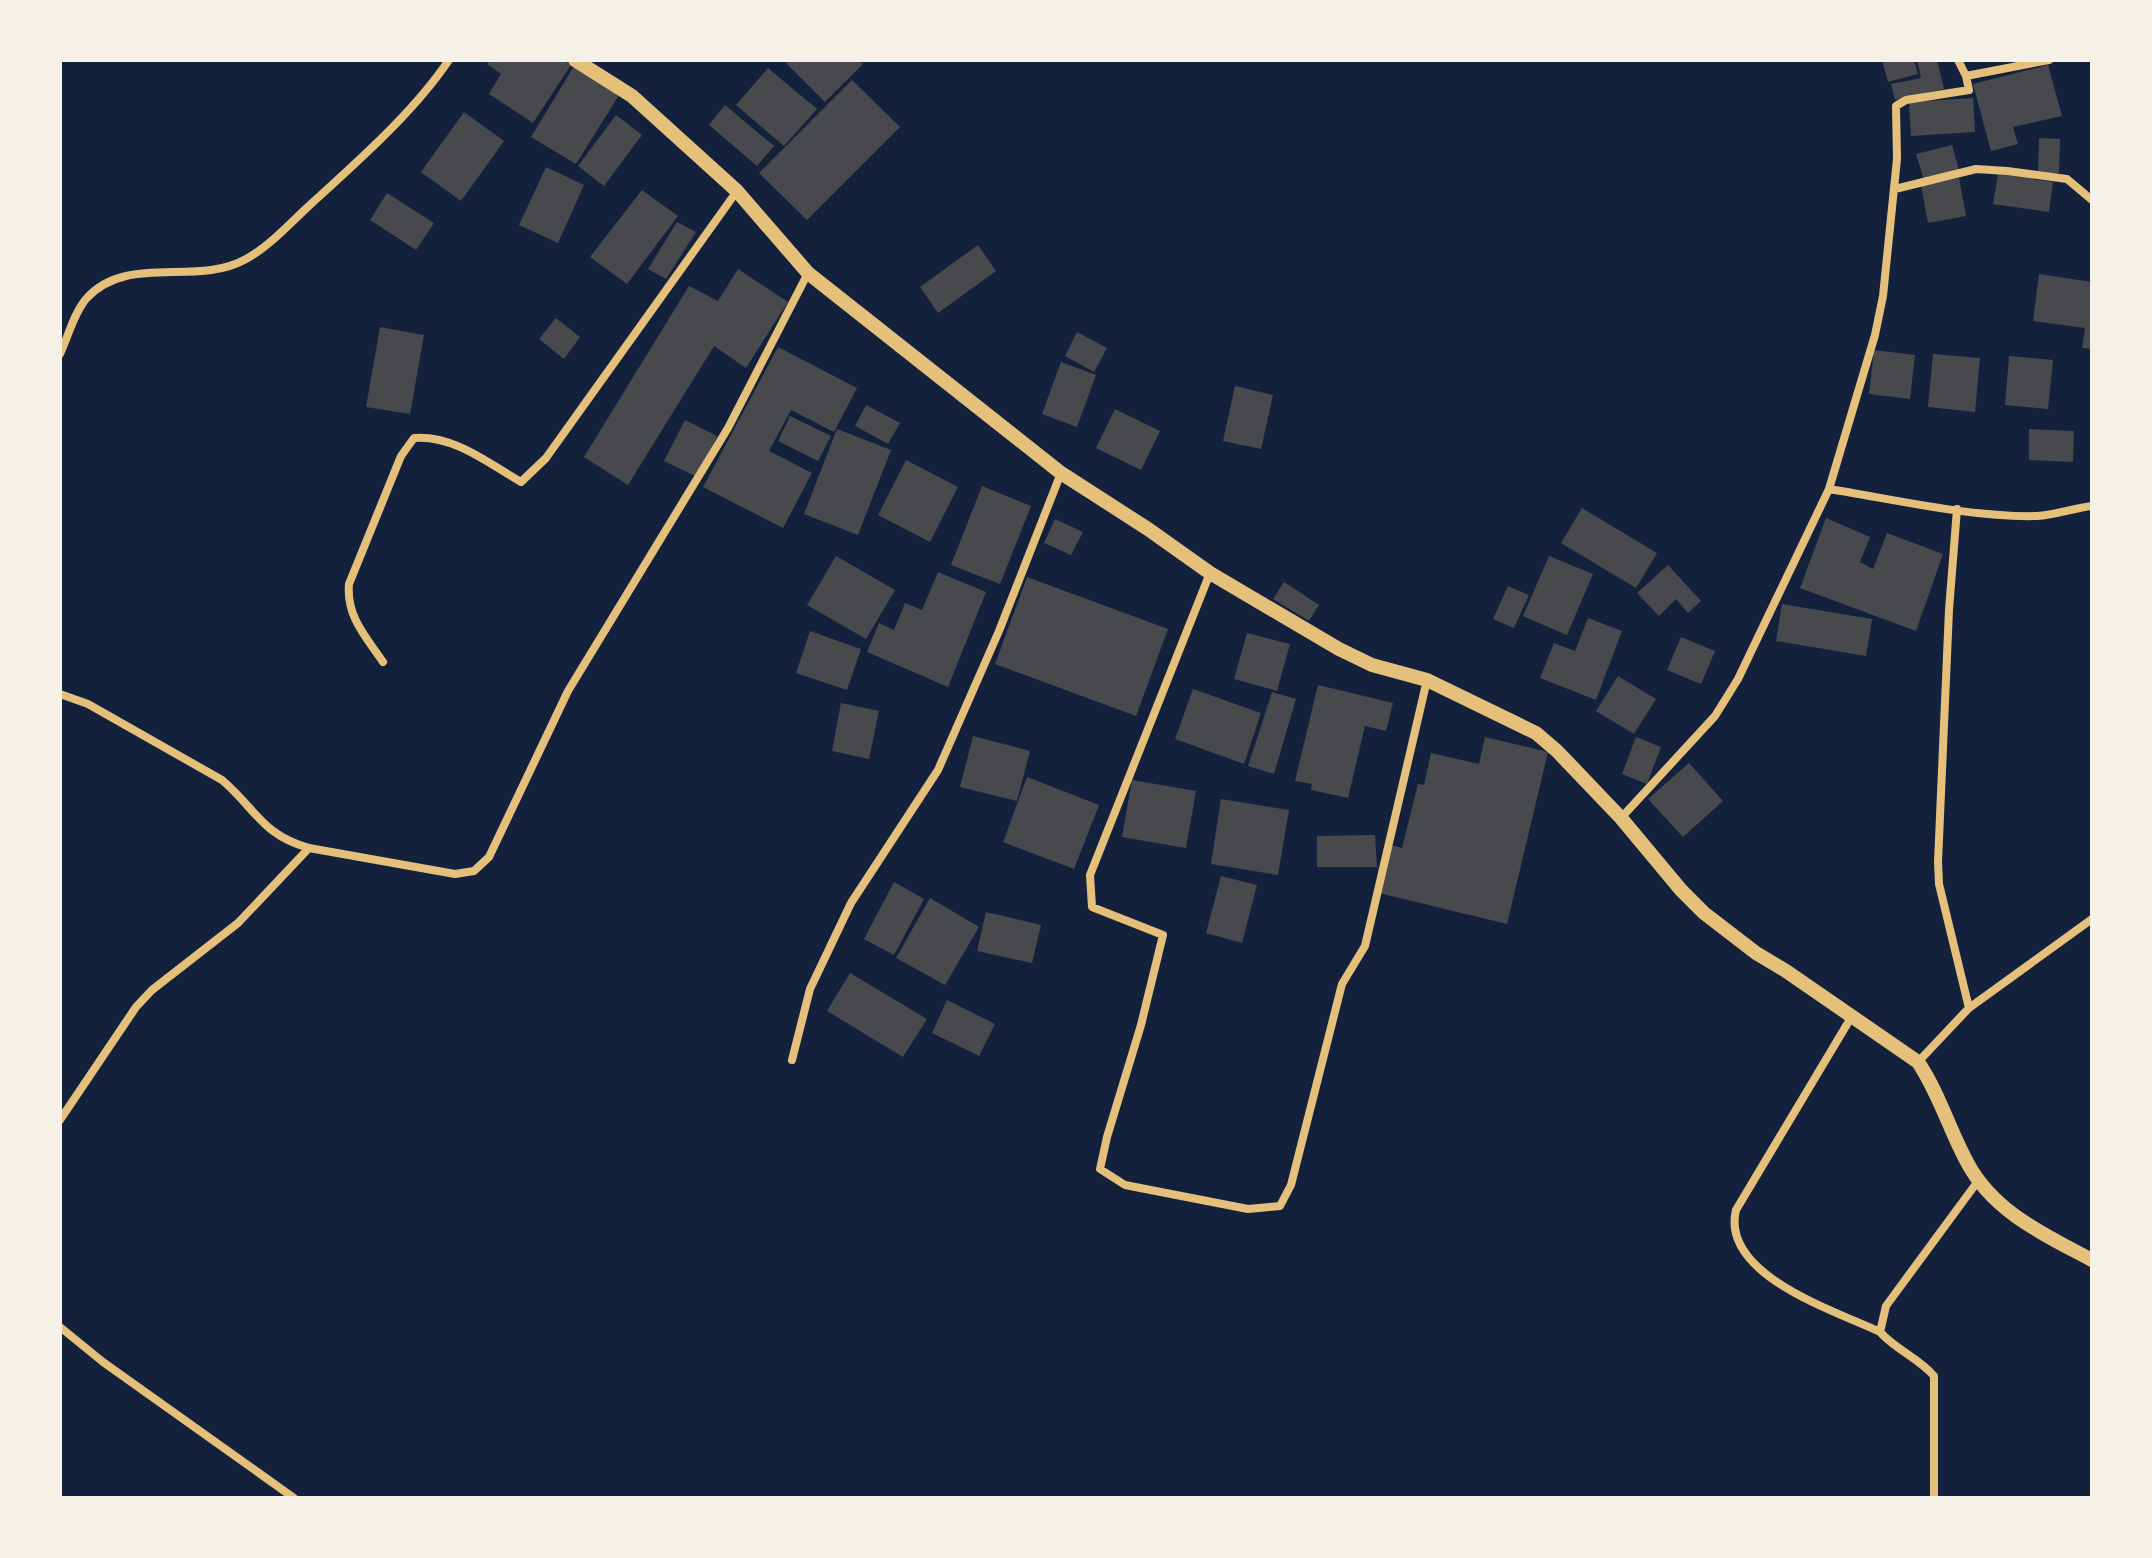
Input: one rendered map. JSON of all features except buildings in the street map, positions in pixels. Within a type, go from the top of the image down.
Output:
[{"type":"street","points":[[60,354],[84,301],[99,286],[118,276],[220,269],[245,260],[267,244],[433,84],[449,60]]},
{"type":"street","points":[[575,60],[632,96],[737,191],[808,273],[1061,473],[1210,573],[1361,660],[1427,680],[1536,733],[1621,818],[1704,913],[1756,953],[1918,1062],[1978,1181],[2002,1206],[2027,1225],[2092,1260]]},
{"type":"street","points":[[1621,818],[1715,716],[1738,679],[1829,489],[1875,335],[1883,296],[1895,189],[1896,106],[1906,100],[1969,90],[1958,60]]},
{"type":"street","points":[[1966,76],[2049,60]]},
{"type":"street","points":[[1895,189],[1976,169],[2067,179],[2092,200]]},
{"type":"street","points":[[383,662],[353,617],[348,600],[349,584],[401,456],[414,438],[431,437],[451,442],[521,482],[546,458],[737,191]]},
{"type":"street","points":[[60,694],[88,704],[222,780],[269,830],[286,842],[455,874],[474,871],[489,857],[568,691],[728,428],[808,273]]},
{"type":"street","points":[[792,1060],[810,989],[851,903],[938,770],[999,631],[1061,473]]},
{"type":"street","points":[[1829,489],[1957,509],[2039,516],[2092,506]]},
{"type":"street","points":[[1957,509],[1949,610],[1938,862],[1939,884],[1969,1008]]},
{"type":"street","points":[[1210,573],[1090,875],[1092,907],[1163,935],[1100,1169],[1125,1185],[1248,1209],[1280,1206],[1291,1185],[1342,984],[1365,946],[1427,680]]},
{"type":"street","points":[[60,1120],[136,1007],[152,990],[238,923],[309,848]]},
{"type":"street","points":[[1918,1062],[1969,1008],[2092,919]]},
{"type":"street","points":[[1852,1016],[1736,1210],[1733,1223],[1738,1241],[1759,1270],[1776,1284],[1880,1332],[1893,1346],[1926,1366],[1934,1376],[1934,1498]]},
{"type":"street","points":[[1880,1332],[1886,1306],[1978,1181]]},
{"type":"street","points":[[60,1327],[103,1362],[294,1498]]}]
